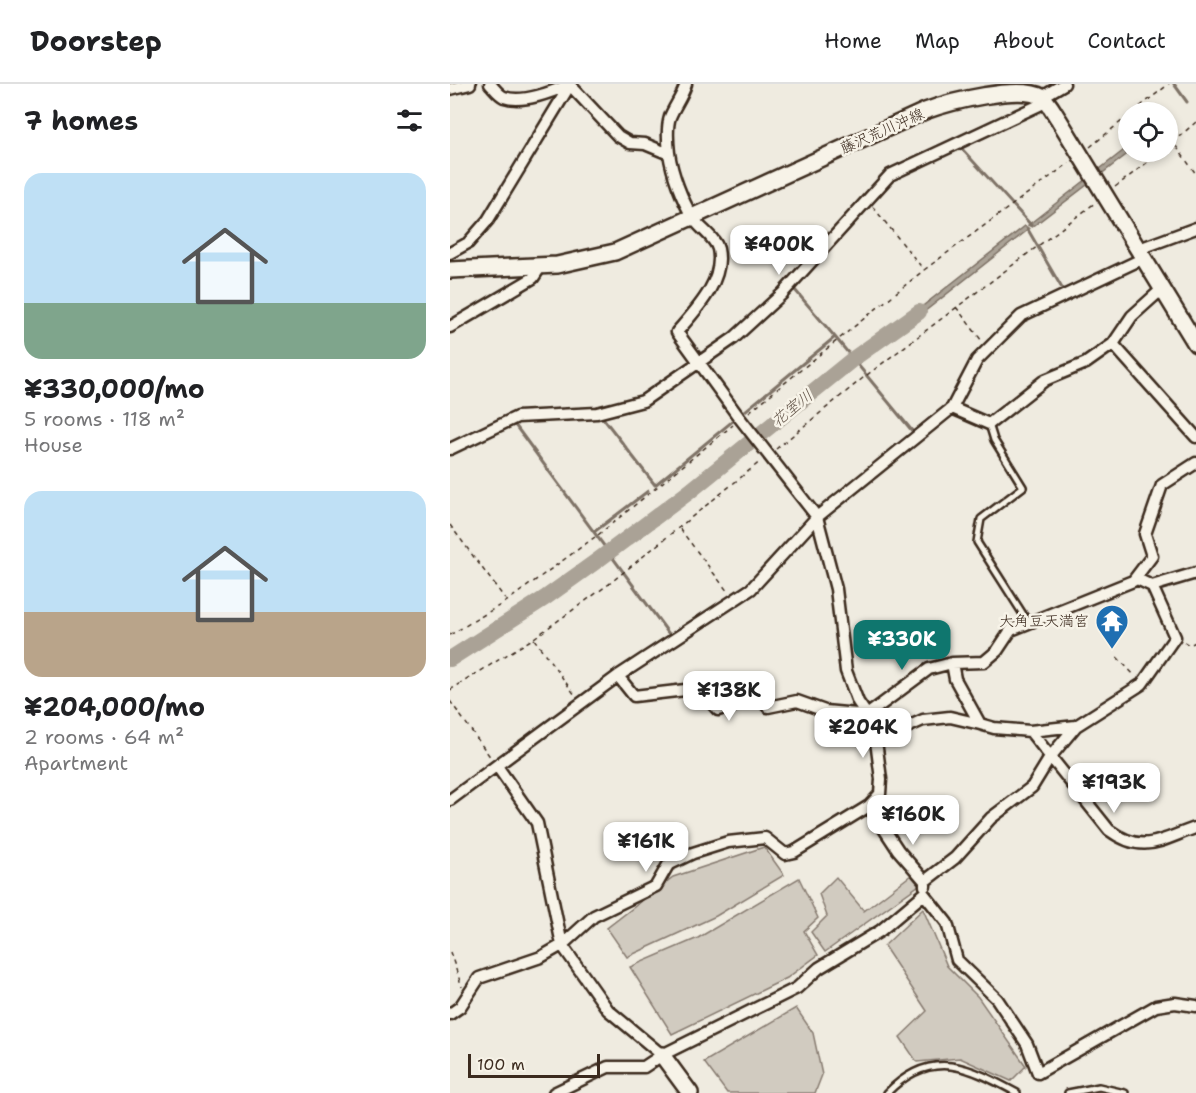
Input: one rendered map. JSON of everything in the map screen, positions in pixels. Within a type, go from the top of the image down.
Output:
[{"type":"main road","name":"藤沢荒川沖線","points":[[450,270],[572,263],[615,252],[864,138],[943,105],[1020,91],[1044,100]]},
{"type":"main road","points":[[1044,100],[1082,157],[1196,344]]},
{"type":"main road","points":[[662,1055],[690,1093]]},
{"type":"street","points":[[450,89],[470,84]]},
{"type":"street","points":[[490,84],[503,96],[512,98],[533,96],[570,84]]},
{"type":"street","points":[[570,84],[618,136],[630,143],[645,144],[669,154]]},
{"type":"street","points":[[450,252],[468,243],[488,220],[570,84]]},
{"type":"street","points":[[450,1014],[460,1008],[479,978],[541,957],[562,945],[594,916],[656,886],[668,865],[693,853],[728,842],[765,838],[785,854],[794,852],[869,806],[880,794],[881,778],[876,741],[867,715],[858,702],[846,671],[836,589],[817,517],[738,416],[677,332],[704,302],[715,280],[719,251],[716,243],[693,218],[678,187],[669,154],[669,119],[686,84]]},
{"type":"street","points":[[450,449],[518,417],[597,413],[643,401],[734,338],[782,294],[890,175],[1044,100],[1064,84]]},
{"type":"street","points":[[450,800],[618,676],[751,589],[817,517],[952,408],[977,360],[1021,316],[1196,228]]},
{"type":"street","points":[[450,327],[533,278],[541,266]]},
{"type":"street","points":[[952,408],[989,424],[1045,380],[1086,363],[1113,344],[1132,316],[1162,288]]},
{"type":"street","points":[[1113,344],[1196,437]]},
{"type":"street","points":[[618,676],[634,696],[694,689],[702,692],[718,710],[760,697],[768,707],[796,701],[825,711],[867,715],[929,669],[952,663],[984,662],[997,651],[1011,630],[1137,579],[1152,556],[1145,534],[1162,485],[1196,463]]},
{"type":"street","points":[[1152,586],[1196,573]]},
{"type":"street","points":[[925,881],[955,858],[991,818],[1032,787],[1051,756],[1076,726],[1142,684],[1175,638],[1152,586],[1137,579]]},
{"type":"street","points":[[952,663],[955,679],[980,724]]},
{"type":"street","points":[[876,741],[923,720],[950,717],[994,728],[1030,731],[1076,726]]},
{"type":"street","points":[[1030,731],[1109,830],[1120,838],[1143,846],[1196,828]]},
{"type":"street","points":[[497,766],[537,823],[562,945],[608,1010],[662,1055]]},
{"type":"street","points":[[869,806],[898,850],[925,881],[924,894],[946,923],[957,960],[998,999],[1027,1044],[1038,1073],[1156,1006],[1174,1003],[1196,1006]]},
{"type":"street","points":[[554,1093],[608,1067],[644,1067],[662,1055],[797,988],[841,952],[880,931],[924,894]]},
{"type":"lane","points":[[989,424],[994,440],[1023,487],[981,519],[977,542],[1028,622]]},
{"type":"lane","points":[[887,1093],[914,1072],[928,1067],[953,1065],[979,1072],[1017,1093]]},
{"type":"lane","points":[[1068,1093],[1099,1087],[1125,1093]]},
{"type":"path","points":[[1146,102],[1168,84]]},
{"type":"path","points":[[1178,138],[1196,122]]},
{"type":"path","points":[[598,535],[733,425],[738,416],[746,415],[924,270],[1082,157],[1118,125]]},
{"type":"path","points":[[1178,149],[1196,174]]},
{"type":"path","points":[[866,199],[924,270]]},
{"type":"path","points":[[450,690],[534,638],[621,575],[863,378],[1041,244]]},
{"type":"path","points":[[956,307],[988,349]]},
{"type":"path","points":[[450,525],[507,601]]},
{"type":"path","points":[[680,529],[734,600]]},
{"type":"path","points":[[450,635],[507,601],[595,537]]},
{"type":"path","points":[[534,638],[581,704]]},
{"type":"path","points":[[1175,638],[1189,645],[1196,642]]},
{"type":"path","points":[[1117,657],[1142,684]]},
{"type":"path","points":[[450,701],[497,766]]},
{"type":"path","points":[[450,952],[465,997]]},
{"type":"shaded area","points":[[1118,155],[1118,161],[1032,227],[1028,225]]},
{"type":"shaded area","points":[[1025,226],[1029,229],[905,327],[901,323]]},
{"type":"shaded area","points":[[764,847],[784,875],[716,916],[627,957],[607,928],[673,877]]},
{"type":"shaded area","points":[[911,875],[919,885],[825,952],[811,932],[827,916],[819,894],[836,877],[864,911]]},
{"type":"shaded area","points":[[799,878],[818,918],[804,931],[818,955],[787,978],[672,1034],[630,967],[698,938]]},
{"type":"shaded area","points":[[923,909],[947,966],[978,997],[1026,1066],[1011,1081],[960,1058],[917,1062],[900,1037],[927,1011],[884,946]]},
{"type":"shaded area","points":[[796,1008],[813,1033],[822,1075],[815,1093],[727,1093],[704,1062]]},
{"type":"waterway","points":[[1174,84],[1187,102]]},
{"type":"waterway","points":[[962,149],[1031,225]]},
{"type":"waterway","points":[[1027,228],[1063,290]]},
{"type":"waterway","points":[[795,290],[835,337]]},
{"type":"waterway","name":"花室川","points":[[450,659],[545,598],[598,560],[689,492],[853,359],[919,312]]},
{"type":"waterway","points":[[603,418],[655,485],[835,337],[913,432]]},
{"type":"waterway","points":[[515,425],[669,634]]},
{"type":"waterway","points":[[594,532],[648,491]]},
{"type":"place","name":"大角豆天満宮","points":[[1112,650]]}]
